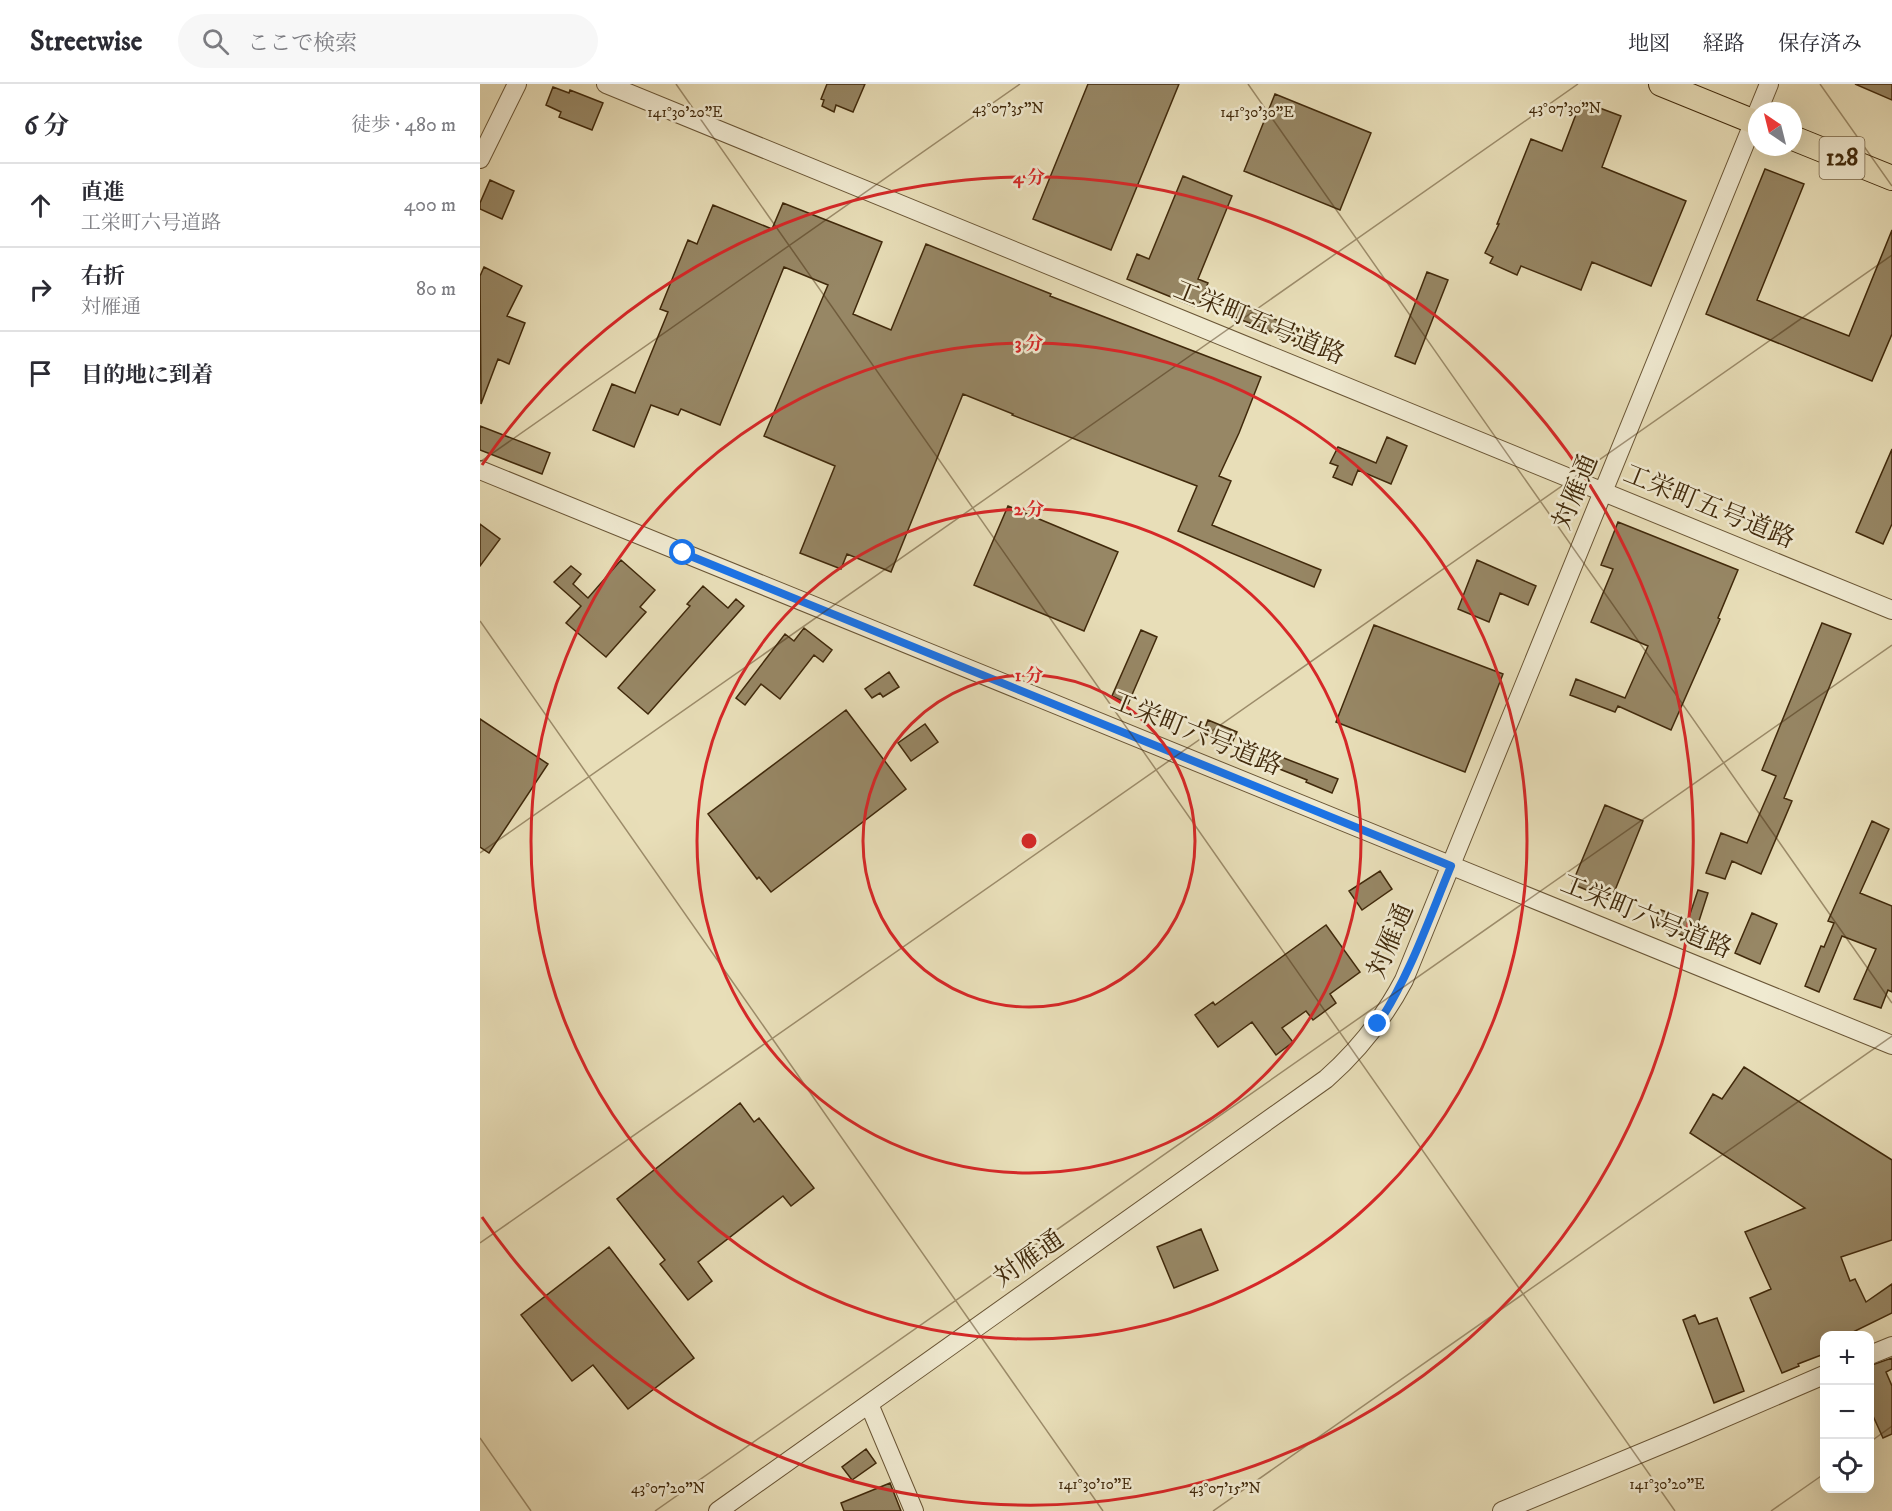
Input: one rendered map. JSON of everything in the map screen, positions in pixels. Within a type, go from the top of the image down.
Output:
[{"type":"main road","points":[[1661,84],[1748,115]]},
{"type":"main road","name":"128","points":[[1802,142],[1892,178]]},
{"type":"street","points":[[480,159],[517,84]]},
{"type":"street","name":"工栄町五号道路","points":[[606,84],[1892,610]]},
{"type":"street","name":"対雁通","points":[[1763,102],[1769,84]]},
{"type":"street","name":"対雁通","points":[[718,1511],[1317,1085],[1344,1063],[1362,1044],[1392,1004],[1404,980],[1748,140]]},
{"type":"street","name":"工栄町六号道路","points":[[480,470],[1892,1045]]},
{"type":"street","points":[[1874,1353],[1892,1346]]},
{"type":"street","points":[[1502,1511],[1820,1377]]},
{"type":"street","points":[[869,1404],[914,1511]]},
{"type":"building","points":[[827,84],[865,84],[853,112],[836,105],[834,112],[822,106],[824,100],[821,99]]},
{"type":"building","points":[[1088,84],[1179,84],[1111,250],[1033,219]]},
{"type":"building","points":[[1855,84],[1892,84],[1892,100]]},
{"type":"building","points":[[553,87],[569,93],[570,90],[603,103],[592,130],[559,117],[561,112],[546,105]]},
{"type":"building","points":[[1275,94],[1371,133],[1340,210],[1244,171]]},
{"type":"building","points":[[1581,101],[1621,116],[1602,167],[1686,201],[1651,286],[1592,262],[1581,290],[1521,266],[1517,275],[1490,263],[1493,257],[1485,253],[1499,224],[1497,224],[1531,139],[1562,151]]},
{"type":"building","points":[[1765,169],[1804,184],[1757,300],[1849,336],[1892,230],[1892,334],[1872,381],[1706,314]]},
{"type":"building","points":[[1183,176],[1232,196],[1198,279],[1208,283],[1198,308],[1127,279],[1137,254],[1149,259]]},
{"type":"building","points":[[490,180],[514,191],[502,219],[480,209],[480,203]]},
{"type":"building","points":[[783,203],[882,242],[853,314],[891,330],[926,244],[1051,294],[1050,296],[1261,377],[1219,476],[1231,481],[1212,525],[1321,570],[1314,587],[1178,531],[1197,486],[963,394],[891,572],[847,554],[841,569],[800,553],[835,466],[764,436],[828,285],[784,267],[720,425],[681,409],[678,415],[651,405],[634,447],[593,430],[612,384],[635,393],[668,312],[660,309],[688,240],[697,244],[713,205],[772,229]]},
{"type":"building","points":[[484,267],[522,286],[507,316],[525,323],[509,364],[498,359],[481,404],[480,276]]},
{"type":"building","points":[[1427,272],[1448,280],[1415,364],[1395,356]]},
{"type":"building","points":[[1232,302],[1299,329],[1294,341],[1227,314]]},
{"type":"building","points":[[480,426],[550,453],[542,474],[480,450]]},
{"type":"building","points":[[1387,437],[1407,446],[1391,484],[1358,470],[1352,485],[1333,477],[1338,466],[1330,463],[1338,447],[1376,463]]},
{"type":"building","points":[[1892,449],[1892,524],[1883,544],[1856,532]]},
{"type":"building","points":[[1008,506],[1118,552],[1084,631],[974,585]]},
{"type":"building","points":[[1618,522],[1738,570],[1718,618],[1720,619],[1671,730],[1618,706],[1615,712],[1570,695],[1576,679],[1625,698],[1648,646],[1591,622],[1613,569],[1601,565]]},
{"type":"building","points":[[480,524],[500,539],[480,566]]},
{"type":"building","points":[[621,560],[655,590],[640,607],[646,612],[606,657],[566,623],[581,606],[554,582],[571,566],[581,574],[573,584],[588,598]]},
{"type":"building","points":[[1477,560],[1536,586],[1528,605],[1500,593],[1489,622],[1458,609]]},
{"type":"building","points":[[703,586],[728,608],[736,599],[744,606],[648,714],[618,688],[690,606],[687,604]]},
{"type":"building","points":[[1822,623],[1851,634],[1784,798],[1792,801],[1761,874],[1732,861],[1725,879],[1706,873],[1721,833],[1747,843],[1776,776],[1762,770]]},
{"type":"building","points":[[1374,625],[1503,674],[1465,772],[1336,722]]},
{"type":"building","points":[[804,628],[832,650],[823,662],[814,655],[780,699],[761,684],[745,705],[736,698],[785,634],[794,641]]},
{"type":"building","points":[[1141,630],[1157,637],[1128,704],[1112,696]]},
{"type":"building","points":[[889,672],[899,687],[883,697],[880,693],[872,698],[865,689]]},
{"type":"building","points":[[846,710],[906,789],[771,892],[759,877],[757,879],[708,814]]},
{"type":"building","points":[[480,719],[548,764],[489,853],[480,847]]},
{"type":"building","points":[[1208,720],[1237,732],[1231,745],[1203,733]]},
{"type":"building","points":[[925,724],[938,742],[911,761],[898,743]]},
{"type":"building","points":[[1276,755],[1338,779],[1332,793],[1272,766]]},
{"type":"building","points":[[1605,805],[1643,821],[1611,900],[1572,884]]},
{"type":"building","points":[[1872,821],[1889,829],[1860,893],[1892,906],[1892,992],[1888,990],[1881,1008],[1854,999],[1876,949],[1842,936],[1819,992],[1805,986],[1821,946],[1824,947],[1834,923],[1828,921]]},
{"type":"building","points":[[1380,871],[1392,889],[1362,910],[1349,891]]},
{"type":"building","points":[[1698,890],[1708,893],[1694,940],[1655,924],[1661,910],[1688,920]]},
{"type":"building","points":[[1752,913],[1777,924],[1760,964],[1735,953]]},
{"type":"building","points":[[1326,925],[1360,972],[1330,994],[1336,1003],[1313,1020],[1306,1011],[1282,1028],[1293,1042],[1276,1055],[1252,1022],[1218,1047],[1195,1015],[1213,1002],[1215,1005]]},
{"type":"building","points":[[1744,1067],[1892,1160],[1892,1240],[1841,1257],[1850,1281],[1855,1279],[1866,1302],[1892,1284],[1892,1313],[1855,1331],[1820,1331],[1820,1356],[1782,1373],[1750,1298],[1771,1289],[1745,1232],[1805,1208],[1690,1133],[1713,1094],[1722,1099]]},
{"type":"building","points":[[740,1103],[754,1122],[759,1118],[814,1188],[791,1206],[783,1196],[698,1262],[712,1281],[688,1300],[660,1264],[665,1260],[617,1199]]},
{"type":"building","points":[[1201,1229],[1218,1270],[1174,1288],[1157,1247]]},
{"type":"building","points":[[609,1247],[694,1358],[628,1409],[593,1365],[572,1381],[521,1315]]},
{"type":"building","points":[[1695,1315],[1699,1324],[1717,1318],[1744,1391],[1714,1403],[1683,1320]]},
{"type":"building","points":[[1892,1358],[1892,1369],[1886,1372],[1892,1386],[1892,1434],[1883,1438],[1874,1418],[1874,1364]]},
{"type":"building","points":[[866,1449],[876,1463],[852,1480],[842,1467]]},
{"type":"building","points":[[890,1483],[901,1511],[844,1511],[841,1503]]},
{"type":"route","points":[[683,553],[1451,866],[1404,980],[1392,1004],[1378,1024]]}]
